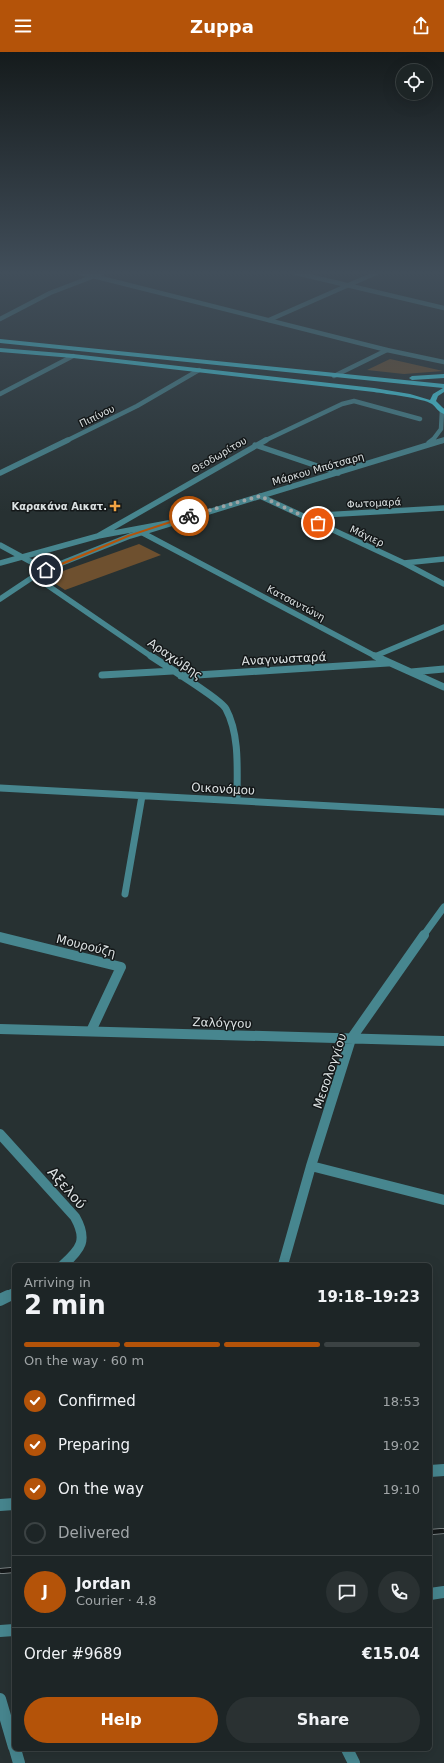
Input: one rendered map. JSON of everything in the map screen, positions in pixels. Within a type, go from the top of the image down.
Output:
[{"type":"main road","points":[[35,353],[383,391],[410,396],[434,403],[443,411]]},
{"type":"main road","points":[[113,353],[444,386]]},
{"type":"main road","points":[[334,376],[408,378],[444,376]]},
{"type":"main road","points":[[434,403],[433,399],[435,395],[444,390]]},
{"type":"street","points":[[334,376],[381,353]]},
{"type":"street","points":[[401,353],[444,362]]},
{"type":"street","points":[[0,394],[73,356]]},
{"type":"street","name":"Πιπίνου","points":[[0,473],[137,406],[199,370]]},
{"type":"street","name":"Θεοδωρίτου","points":[[98,536],[256,445],[342,404],[354,401],[420,419]]},
{"type":"street","points":[[426,446],[441,432],[443,424],[443,411]]},
{"type":"street","name":"Μάρκου Μπότσαρη","points":[[0,599],[34,576],[46,570],[141,532],[444,440]]},
{"type":"street","points":[[256,445],[338,473]]},
{"type":"street","name":"Μάγιερ","points":[[260,496],[404,563],[444,584]]},
{"type":"street","name":"Φωτομαρά","points":[[304,516],[444,508]]},
{"type":"street","name":"Μάρκου Μπότσαρη","points":[[0,563],[98,536],[168,523]]},
{"type":"street","name":"Κατσαντώνη","points":[[141,532],[375,656],[444,687]]},
{"type":"street","points":[[0,545],[46,570]]},
{"type":"street","points":[[404,563],[444,559]]},
{"type":"street","name":"Αραχώβης","points":[[34,576],[216,699],[226,708],[236,740],[237,800]]},
{"type":"street","points":[[375,656],[444,627]]},
{"type":"street","name":"Αναγνωσταρά","points":[[181,676],[365,665],[388,662]]},
{"type":"street","points":[[410,672],[444,669]]},
{"type":"street","points":[[102,675],[173,671]]},
{"type":"street","name":"Οικονόμου","points":[[0,788],[444,812]]},
{"type":"street","points":[[124,894],[142,796]]},
{"type":"street","name":"Μεσολογγίου","points":[[284,1263],[311,1166],[351,1039],[444,907]]},
{"type":"street","name":"Μουρούζη","points":[[0,937],[120,967],[91,1031]]},
{"type":"street","name":"Ζαλόγγου","points":[[0,1029],[444,1041]]},
{"type":"street","name":"Αξελού","points":[[0,1134],[75,1216],[80,1225],[84,1238],[74,1254],[65,1263]]},
{"type":"street","points":[[311,1166],[444,1200]]},
{"type":"street","points":[[0,1300],[12,1294]]},
{"type":"street","points":[[432,1471],[444,1470]]},
{"type":"street","points":[[0,1505],[12,1504]]},
{"type":"street","points":[[432,1594],[444,1592]]},
{"type":"street","points":[[0,1631],[12,1630]]},
{"type":"street","points":[[0,1699],[12,1741]]},
{"type":"street","points":[[15,1751],[19,1763]]},
{"type":"street","points":[[348,1751],[354,1763]]},
{"type":"shaded area","points":[[390,359],[443,371],[404,374],[367,370]]},
{"type":"shaded area","points":[[139,544],[161,555],[65,590],[48,579],[63,571]]},
{"type":"railway","points":[[432,1532],[444,1531]]},
{"type":"railway","points":[[0,1571],[12,1570]]},
{"type":"way so far","points":[[189,516],[260,496],[318,523]]},
{"type":"place","name":"Καρακάνα Αικατ.","points":[[115,506]]},
{"type":"route","points":[[46,570],[90,551],[154,527],[189,516]]}]
